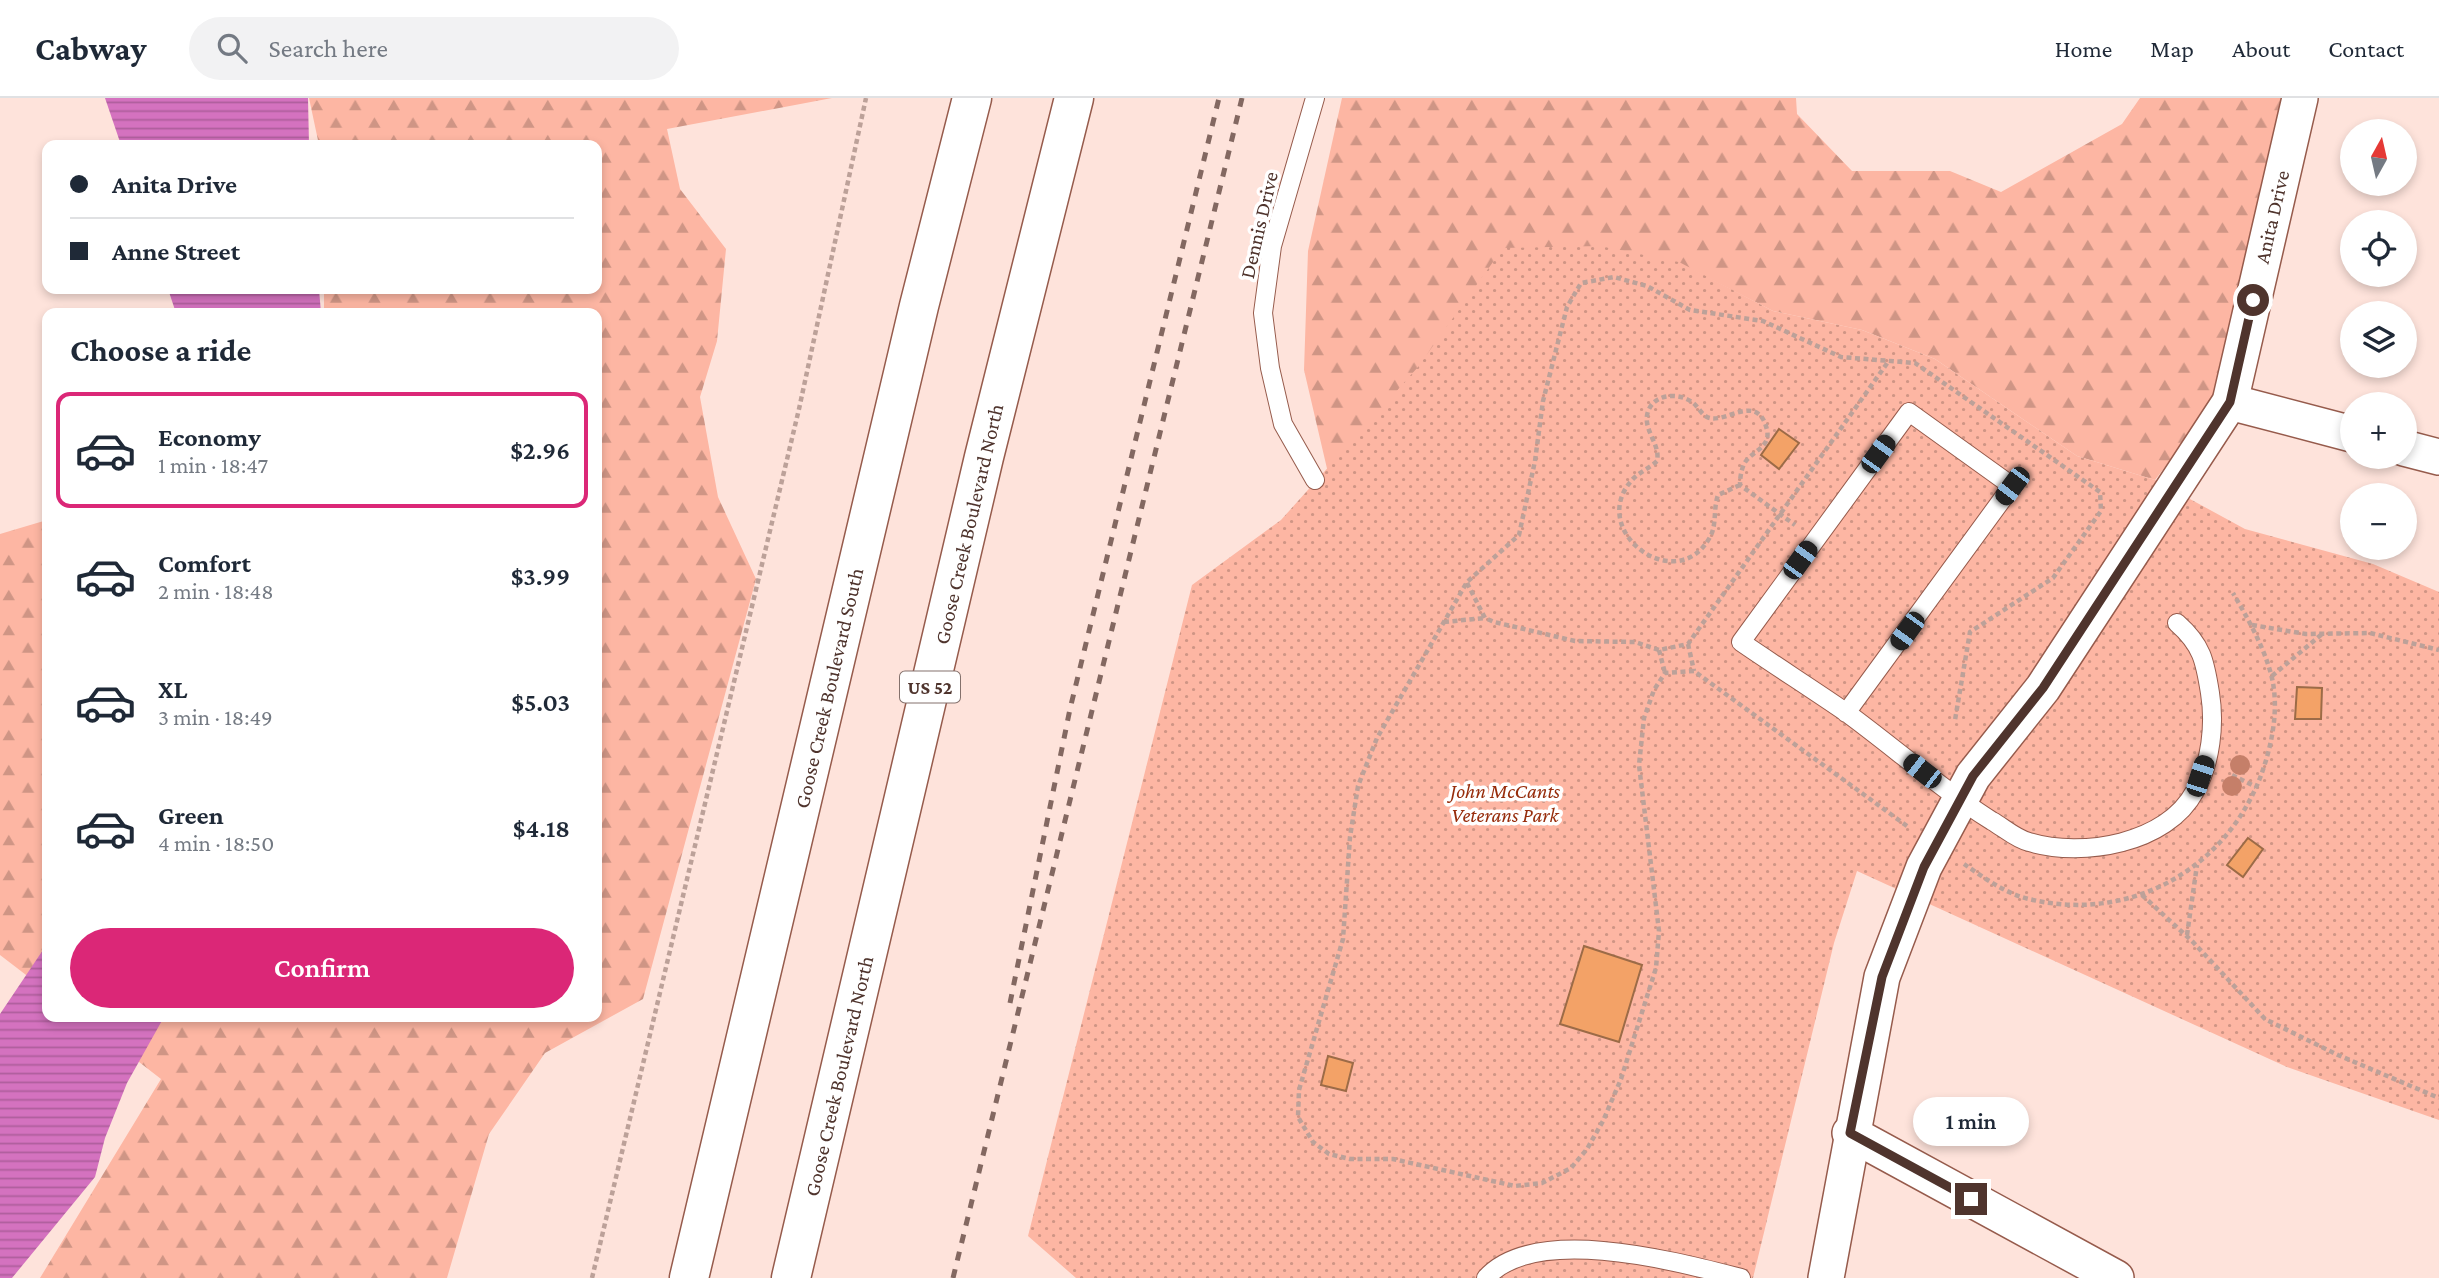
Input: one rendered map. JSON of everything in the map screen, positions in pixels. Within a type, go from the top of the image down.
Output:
[{"type":"highway","name":"Goose Creek Boulevard South","points":[[689,1278],[916,319],[972,98]]},
{"type":"highway","name":"Goose Creek Boulevard North","points":[[791,1278],[984,457],[1074,98]]},
{"type":"street","name":"Anita Drive","points":[[1826,1278],[1850,1133],[1882,977],[1924,867],[1973,776],[2043,688],[2230,402],[2300,98]]},
{"type":"street","points":[[2230,402],[2340,431]]},
{"type":"street","points":[[2417,451],[2439,457]]},
{"type":"street","points":[[1850,1133],[2116,1278]]},
{"type":"lane","name":"Dennis Drive","points":[[1315,98],[1272,246],[1263,313],[1270,368],[1283,424],[1315,480]]},
{"type":"lane","points":[[1846,713],[2012,486],[1909,412],[1741,642],[1846,713],[1959,800],[2028,842],[2074,849],[2122,845],[2166,823],[2195,792],[2210,747],[2212,706],[2205,664],[2195,639],[2177,624]]},
{"type":"lane","points":[[1486,1278],[1497,1265],[1529,1254],[1589,1249],[1687,1264],[1741,1278]]},
{"type":"path","points":[[592,1278],[799,409],[866,98]]},
{"type":"path","points":[[1659,650],[1665,673],[1654,690],[1644,718],[1639,765],[1659,931],[1656,968],[1621,1079],[1603,1121],[1587,1149],[1571,1168],[1542,1183],[1515,1186],[1393,1159],[1350,1159],[1329,1154],[1313,1142],[1298,1117],[1299,1090],[1343,939],[1350,837],[1358,786],[1377,738],[1467,582],[1519,535],[1535,461],[1543,401],[1567,307],[1581,283],[1614,277],[1647,286],[1690,310],[1763,321],[1841,357],[1915,363],[2100,492],[2101,511],[2053,578],[1970,632],[1955,720]]},
{"type":"path","points":[[1444,622],[1485,618],[1541,635],[1575,640],[1635,642],[1659,650],[1688,644],[1888,361]]},
{"type":"path","points":[[1672,395],[1690,400],[1707,417],[1716,419],[1737,411],[1752,412],[1760,417],[1768,433],[1767,441],[1744,465],[1740,485],[1718,495],[1711,536],[1695,554],[1684,559],[1670,560],[1647,556],[1635,548],[1623,526],[1620,512],[1631,480],[1657,461],[1659,453],[1650,437],[1647,418],[1654,402],[1664,397],[1672,395]]},
{"type":"path","points":[[1740,485],[1815,539]]},
{"type":"path","points":[[1467,582],[1485,618]]},
{"type":"path","points":[[1665,673],[1694,671],[1986,880],[2026,899],[2062,905],[2099,904],[2141,895],[2197,865],[2219,847],[2254,794],[2272,735],[2275,708],[2272,676],[2252,625],[2233,593]]},
{"type":"path","points":[[2252,625],[2322,634],[2370,633],[2439,650]]},
{"type":"path","points":[[2272,676],[2322,634]]},
{"type":"path","points":[[1688,644],[1694,671]]},
{"type":"path","points":[[2186,936],[2197,865]]},
{"type":"path","points":[[2141,895],[2186,936],[2265,1019],[2338,1055],[2439,1098]]},
{"type":"green space","points":[[309,98],[832,98],[667,129],[680,189],[726,249],[717,341],[700,397],[718,497],[756,579],[643,999],[602,1022],[602,308],[324,308],[324,294],[602,294],[602,140],[318,140]]},
{"type":"green space","points":[[1342,98],[1796,98],[1797,114],[1852,171],[1950,171],[2001,192],[2122,124],[2140,98],[2287,98],[2222,374],[2207,412],[2155,480],[2077,456],[1935,359],[1862,330],[1773,311],[1679,263],[1332,490],[1304,370],[1308,251]]},
{"type":"green space","name":"John McCants Veterans Park","points":[[1600,246],[1679,262],[1773,311],[1862,330],[1935,359],[2077,456],[2155,480],[2245,529],[2340,555],[2340,560],[2358,560],[2373,564],[2439,592],[2439,1120],[2287,1067],[1857,871],[1834,943],[1753,1278],[1076,1278],[1028,1236],[1192,585],[1281,520],[1418,367],[1503,248]]},
{"type":"green space","points":[[42,521],[42,987],[0,955],[0,534]]},
{"type":"green space","points":[[87,1022],[601,1022],[545,1053],[489,1134],[447,1278],[40,1278],[161,1079]]},
{"type":"shaded area","points":[[105,98],[308,98],[309,140],[119,140]]},
{"type":"shaded area","points":[[170,294],[319,294],[321,308],[174,308]]},
{"type":"shaded area","points":[[42,951],[42,1022],[161,1022],[127,1083],[105,1138],[95,1177],[12,1278],[0,1278],[0,1014]]},
{"type":"building","points":[[1779,429],[1799,443],[1779,469],[1761,455]]},
{"type":"building","points":[[2297,687],[2322,688],[2321,719],[2295,719]]},
{"type":"building","points":[[2248,838],[2263,849],[2243,877],[2227,865]]},
{"type":"building","points":[[1584,946],[1642,965],[1619,1042],[1560,1024]]},
{"type":"building","points":[[1328,1056],[1353,1063],[1346,1091],[1321,1085]]},
{"type":"railway","points":[[1010,1003],[1070,709],[1219,98]]},
{"type":"railway","points":[[953,1278],[1242,98]]},
{"type":"route","points":[[1971,1199],[1850,1133],[1882,977],[1924,867],[1973,776],[2043,688],[2230,402],[2253,300]]}]
